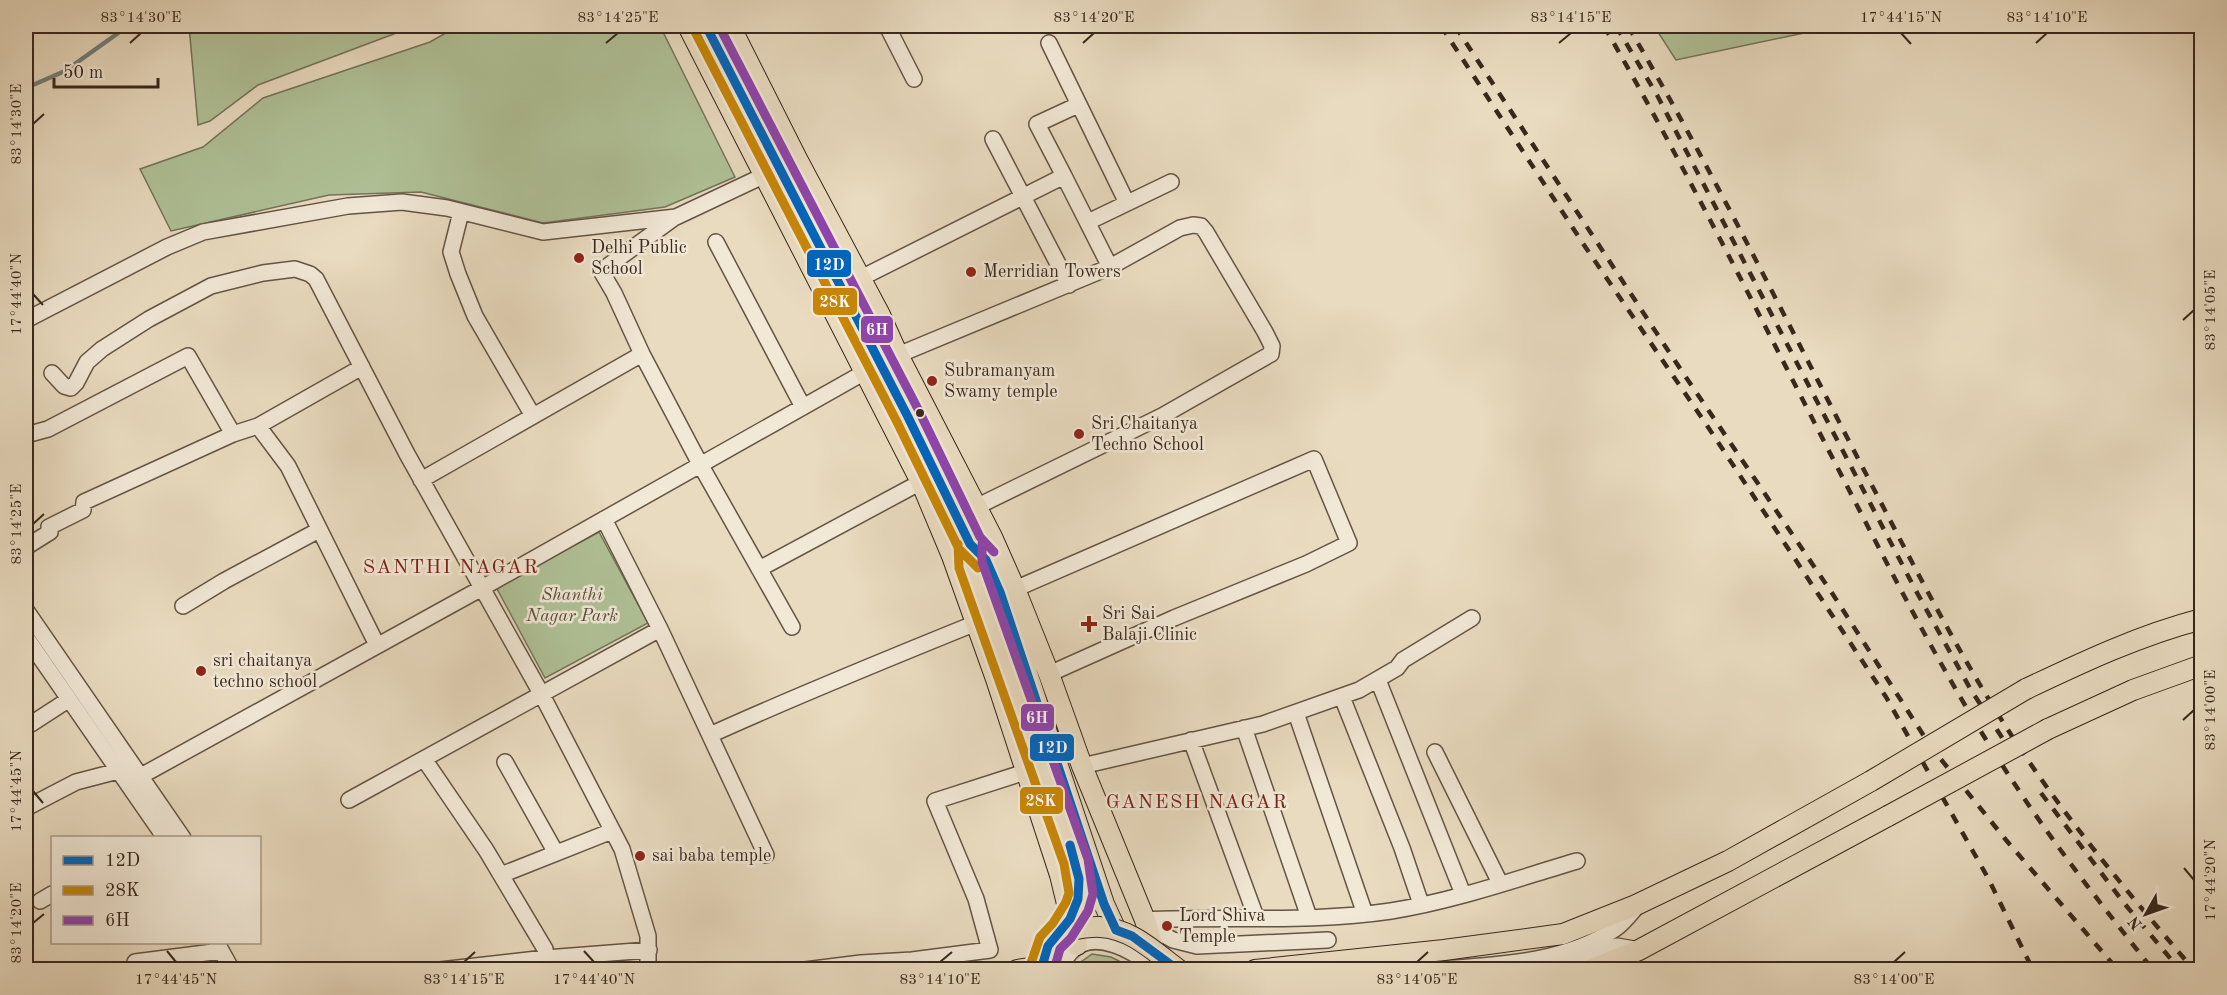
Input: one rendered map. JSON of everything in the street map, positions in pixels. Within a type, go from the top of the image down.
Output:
[{"type":"main road","points":[[688,26],[921,482],[976,622],[1060,875],[1077,945]]},
{"type":"main road","points":[[706,26],[913,426],[978,562],[1049,674],[1082,766],[1145,920],[1160,969]]},
{"type":"main road","points":[[730,26],[861,278],[976,507],[1076,861],[1081,894],[1077,907],[1062,931],[1050,943],[1041,965],[1017,969]]},
{"type":"main road","points":[[999,594],[1104,904],[1116,930]]},
{"type":"main road","points":[[1255,969],[1444,950],[1563,934],[1582,928],[1728,861],[1871,781],[2026,689],[2107,651],[2165,629],[2202,619]]},
{"type":"main road","points":[[1590,969],[1638,950],[2048,729],[2133,690],[2202,666]]},
{"type":"main road","points":[[1062,931],[1100,927],[1116,930],[1132,936],[1179,969]]},
{"type":"street","points":[[887,26],[914,79]]},
{"type":"street","points":[[1049,43],[1127,203]]},
{"type":"street","points":[[1078,105],[1037,124],[1110,267]]},
{"type":"street","points":[[993,139],[1069,285]]},
{"type":"street","points":[[765,175],[676,217],[601,272],[614,293],[642,354],[700,464],[792,627]]},
{"type":"street","points":[[861,278],[1064,176]]},
{"type":"street","points":[[1088,222],[1171,182]]},
{"type":"street","points":[[26,320],[167,246],[203,232],[348,206],[402,202],[461,212],[543,232],[676,217]]},
{"type":"street","points":[[461,212],[451,252],[458,274],[475,316],[493,343],[533,416]]},
{"type":"street","points":[[898,355],[1110,267],[1180,228],[1192,225],[1201,226],[1272,346],[1271,354],[1162,416],[976,507]]},
{"type":"street","points":[[716,242],[803,407]]},
{"type":"street","points":[[52,373],[64,386],[71,388],[87,362],[149,319],[211,286],[263,273],[295,269],[310,274],[320,284],[421,480],[542,695],[622,849],[648,936],[648,969]]},
{"type":"street","points":[[421,480],[642,354]]},
{"type":"street","points":[[26,435],[48,429],[188,356],[233,434]]},
{"type":"street","points":[[26,547],[50,532],[49,527],[83,510],[84,502],[233,434],[258,426],[362,367]]},
{"type":"street","points":[[26,808],[76,782],[117,771],[141,776],[482,588],[865,372]]},
{"type":"street","points":[[258,426],[288,466],[377,645]]},
{"type":"street","points":[[999,594],[1314,459],[1323,475],[1350,543],[1049,674]]},
{"type":"street","points":[[759,569],[921,482]]},
{"type":"street","points":[[604,519],[660,629],[765,855]]},
{"type":"street","points":[[183,606],[224,580],[319,530]]},
{"type":"street","points":[[26,610],[182,836]]},
{"type":"street","points":[[1082,766],[1244,728],[1342,697],[1378,680],[1397,668],[1403,660],[1472,618]]},
{"type":"street","points":[[710,735],[976,622]]},
{"type":"street","points":[[349,800],[660,629]]},
{"type":"street","points":[[26,637],[162,836]]},
{"type":"street","points":[[1378,680],[1463,894]]},
{"type":"street","points":[[1342,697],[1402,848],[1421,904]]},
{"type":"street","points":[[26,725],[68,700]]},
{"type":"street","points":[[1296,713],[1365,914]]},
{"type":"street","points":[[1244,728],[1309,917]]},
{"type":"street","points":[[1191,740],[1256,917]]},
{"type":"street","points":[[1435,752],[1500,883]]},
{"type":"street","points":[[424,759],[501,875],[545,949],[547,964]]},
{"type":"street","points":[[505,762],[556,853]]},
{"type":"street","points":[[805,969],[912,960],[990,950],[976,899],[935,801],[1025,772]]},
{"type":"street","points":[[501,875],[612,831]]},
{"type":"street","points":[[1145,920],[1365,914],[1463,894],[1577,861]]},
{"type":"street","points":[[1427,969],[1538,960],[1591,941],[1617,928],[1647,900]]},
{"type":"street","points":[[1145,920],[1153,929],[1173,940],[1197,946],[1328,940]]},
{"type":"street","points":[[1061,969],[1062,962],[1077,945],[1091,940],[1113,945],[1160,969]]},
{"type":"street","points":[[135,962],[223,945],[233,969]]},
{"type":"street","points":[[1543,969],[1617,946],[1638,950]]},
{"type":"street","points":[[441,969],[547,964],[649,950]]},
{"type":"green space","points":[[189,26],[415,26],[258,85],[210,121],[198,125]]},
{"type":"green space","points":[[458,26],[660,26],[735,177],[665,207],[543,223],[421,192],[329,195],[171,231],[140,169],[203,147],[263,98],[430,42]]},
{"type":"green space","points":[[1654,26],[1831,26],[1832,27],[1676,60]]},
{"type":"green space","name":"Shanthi Nagar Park","points":[[599,532],[648,623],[545,678],[496,587]]},
{"type":"green space","points":[[1092,954],[1111,957],[1135,969],[1071,969]]},
{"type":"waterway","points":[[26,88],[65,71],[128,26]]},
{"type":"railway","points":[[1441,26],[1584,245],[1706,424],[1886,697],[1988,878],[2033,970]]},
{"type":"railway","points":[[1455,26],[1673,358],[1832,593],[1931,747],[2006,840],[2118,970]]},
{"type":"railway","points":[[1604,26],[1698,198],[1886,562],[1946,673],[2028,805],[2153,970]]},
{"type":"railway","points":[[1616,26],[1657,95],[1915,589],[1971,690],[2003,739]]},
{"type":"railway","points":[[1628,26],[1720,191],[1934,604],[1990,702],[2052,795],[2121,884],[2194,970]]},
{"type":"railway","points":[[2041,793],[2124,903],[2180,970]]},
{"type":"transit line","name":"12D","points":[[706,26],[908,417],[970,544],[986,560],[1000,592],[1104,904],[1116,930],[1132,936],[1178,970]]},
{"type":"transit line","name":"6H","points":[[719,26],[919,411],[980,537],[994,552]]},
{"type":"transit line","name":"28K","points":[[695,32],[897,422],[959,549],[978,568]]},
{"type":"transit line","name":"28K","points":[[958,544],[959,568],[1064,864],[1069,893],[1053,923],[1040,937],[1030,966]]},
{"type":"transit line","name":"6H","points":[[982,544],[982,562],[1088,859],[1093,894],[1088,911],[1071,938],[1060,949],[1054,970]]},
{"type":"transit line","name":"12D","points":[[1041,970],[1048,946],[1070,919],[1078,899],[1079,879],[1070,845]]},
{"type":"place","name":"Delhi Public School","points":[[579,258]]},
{"type":"place","name":"Merridian Towers","points":[[971,272]]},
{"type":"place","name":"Subramanyam Swamy temple","points":[[932,381]]},
{"type":"place","name":"Sri Chaitanya Techno School","points":[[1079,434]]},
{"type":"place","name":"Sri Sai Balaji Clinic","points":[[1089,624]]},
{"type":"place","name":"sri chaitanya techno school","points":[[201,671]]},
{"type":"place","name":"sai baba temple","points":[[640,856]]},
{"type":"place","name":"Lord Shiva Temple","points":[[1167,926]]},
{"type":"district","name":"SANTHI NAGAR","points":[[451,568]]},
{"type":"district","name":"GANESH NAGAR","points":[[1197,803]]}]
